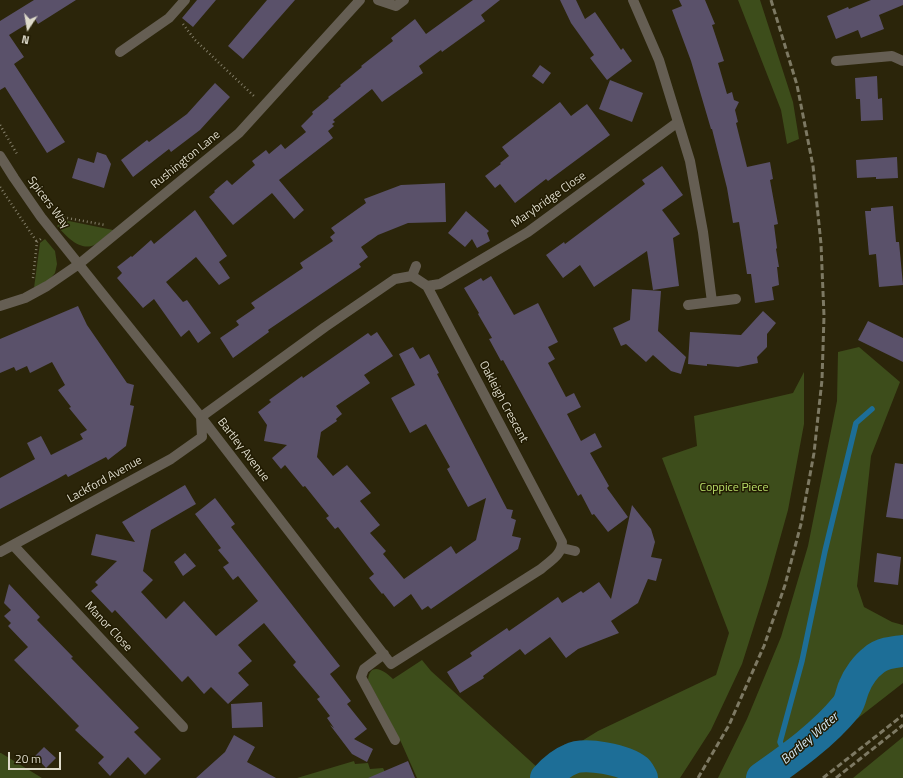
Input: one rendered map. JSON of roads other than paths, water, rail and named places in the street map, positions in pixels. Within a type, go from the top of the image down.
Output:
[{"type":"street","points":[[120,52],[169,18],[185,0]]},
{"type":"street","name":"Rushington Lane","points":[[0,306],[17,301],[47,286],[79,264],[239,133],[360,0]]},
{"type":"street","points":[[378,0],[396,6],[404,0]]},
{"type":"street","points":[[633,0],[659,60],[690,161],[703,232],[712,302]]},
{"type":"street","points":[[836,61],[892,56],[903,61]]},
{"type":"street","name":"Marybridge Close","points":[[427,286],[440,284],[528,232],[678,122]]},
{"type":"street","name":"Spicers Way","points":[[0,156],[51,229],[79,264]]},
{"type":"street","name":"Bartley Avenue","points":[[79,264],[201,417],[392,664],[541,569],[560,553],[562,548]]},
{"type":"street","points":[[201,417],[325,327],[395,279],[412,276],[416,266]]},
{"type":"street","name":"Oakleigh Crescent","points":[[412,276],[427,286],[562,542],[562,548]]},
{"type":"street","points":[[688,306],[736,299]]},
{"type":"street","name":"Lackford Avenue","points":[[0,552],[171,459],[202,437],[201,417]]},
{"type":"street","name":"Manor Close","points":[[13,544],[183,728]]},
{"type":"street","points":[[562,548],[575,551]]},
{"type":"street","points":[[384,654],[364,669],[361,677],[395,740]]},
{"type":"waterway","points":[[788,759],[780,742],[802,661],[825,551],[856,423],[872,409]]},
{"type":"waterway","name":"Bartley Water","points":[[762,778],[807,745],[837,717],[848,705],[856,683],[871,662],[884,654],[903,651]]},
{"type":"waterway","name":"Bartley Water","points":[[546,778],[554,770],[571,759],[586,756],[605,758],[624,763],[637,770],[642,778]]},
{"type":"railway","points":[[698,778],[729,725],[764,646],[785,585],[801,524],[814,453],[822,380],[824,316],[821,244],[813,166],[797,85],[771,0]]},
{"type":"railway","points":[[823,778],[903,715]]},
{"type":"railway","points":[[836,778],[903,725]]},
{"type":"park label","name":"Coppice Piece","points":[[734,488]]}]
